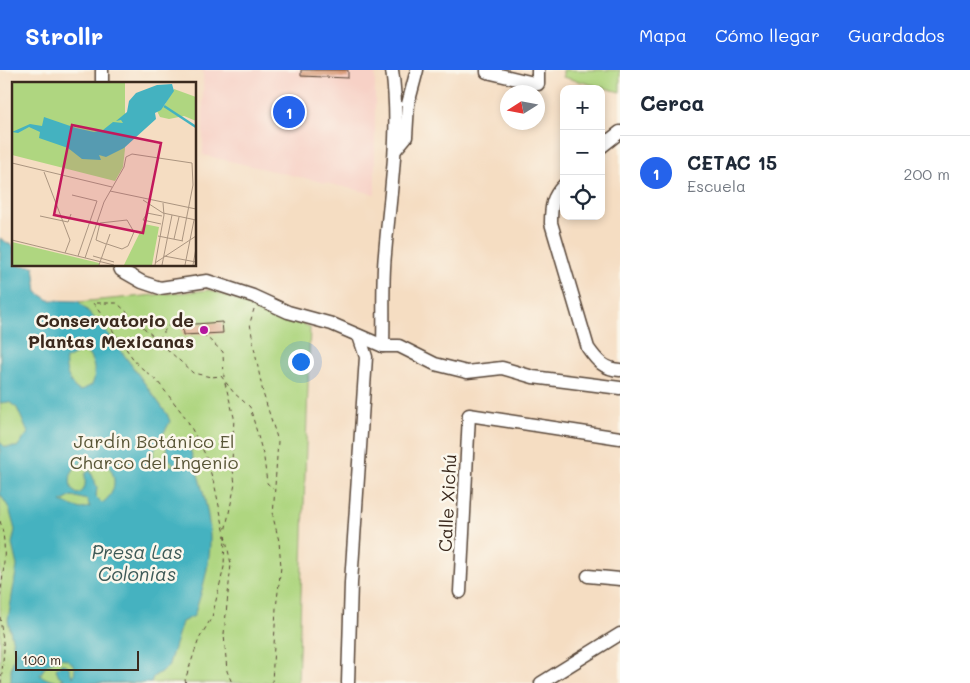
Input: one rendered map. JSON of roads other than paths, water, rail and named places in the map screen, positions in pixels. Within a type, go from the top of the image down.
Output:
[{"type":"street","points":[[383,346],[385,255],[396,149],[397,118],[392,70]]},
{"type":"street","points":[[396,149],[406,137],[408,104],[417,70]]},
{"type":"street","points":[[488,70],[488,72],[538,84],[538,70]]},
{"type":"street","points":[[605,144],[620,132]]},
{"type":"street","points":[[560,190],[556,193],[551,206],[552,223],[588,348],[597,362],[609,369],[620,370]]},
{"type":"street","points":[[119,266],[121,270],[142,282],[160,288],[207,281],[253,296],[288,312],[332,324],[383,346],[398,346],[435,364],[467,372],[502,368],[533,377],[620,388]]},
{"type":"street","points":[[348,683],[351,583],[366,357],[359,336]]},
{"type":"street","name":"Calle Xichú","points":[[460,592],[469,415],[620,438]]},
{"type":"street","points":[[588,576],[620,579]]},
{"type":"street","points":[[541,683],[620,634]]},
{"type":"water","name":"Presa Las Colonias","points":[[0,238],[12,246],[12,266],[34,266],[37,292],[49,300],[78,301],[86,309],[111,337],[167,414],[170,421],[155,449],[153,456],[156,461],[163,465],[176,466],[169,459],[166,445],[175,439],[189,446],[208,513],[210,546],[207,567],[194,616],[182,622],[168,667],[153,677],[151,683],[11,683],[11,669],[15,653],[8,620],[17,566],[12,544],[15,530],[9,508],[0,494],[0,442],[5,447],[17,447],[28,433],[17,408],[9,402],[0,403]],"holes":[[[79,352],[86,352],[94,367],[94,381],[92,385],[80,391],[73,386],[66,368],[66,359]],[[92,459],[105,462],[114,478],[111,494],[102,503],[96,497],[97,487],[90,470],[85,474],[85,486],[81,492],[78,494],[73,491],[71,485],[71,475],[76,466]],[[72,496],[87,500],[90,507],[81,509],[61,502]],[[59,658],[67,659],[72,663],[74,666],[73,677],[67,665],[64,664],[61,664],[56,669],[59,676],[64,679],[55,681],[40,675],[46,665]]]},
{"type":"place","name":"CETAC 15","points":[[289,112]]},
{"type":"place","name":"Conservatorio de Plantas Mexicanas","points":[[204,330]]},
{"type":"park label","name":"Jardín Botánico El Charco del Ingenio","points":[[154,451]]}]
